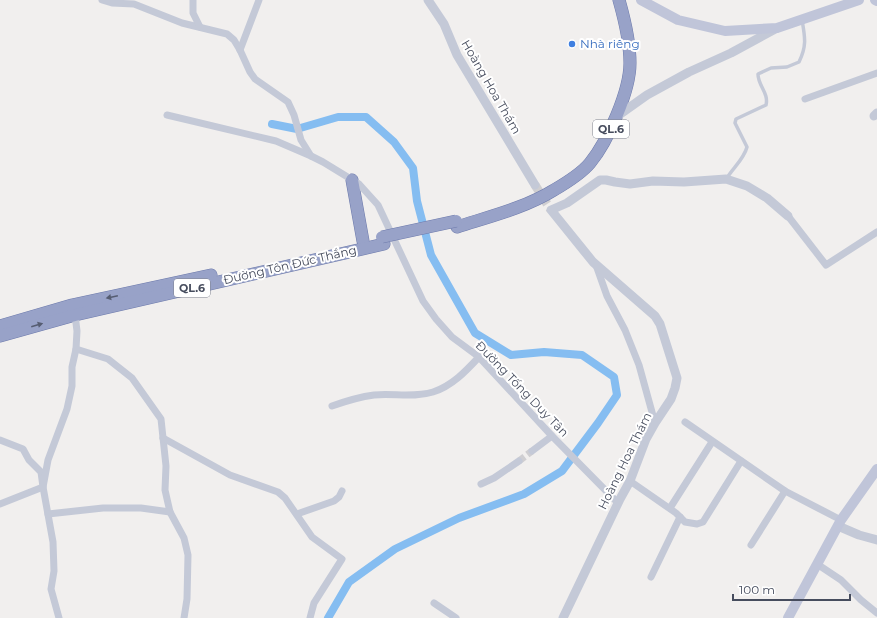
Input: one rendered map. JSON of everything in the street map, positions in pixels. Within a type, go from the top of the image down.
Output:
[{"type":"highway","name":"Đường Tôn Đức Thắng","points":[[0,336],[75,315],[457,224],[533,201],[553,191],[589,164],[606,140],[616,117],[628,80],[630,64],[629,41],[619,0]]},
{"type":"highway","points":[[352,180],[363,241]]},
{"type":"highway","name":"Đường Tôn Đức Thắng","points":[[0,326],[72,306],[363,241],[383,241]]},
{"type":"main road","points":[[641,0],[678,20],[725,31],[777,28],[802,20],[844,3],[859,0]]},
{"type":"main road","points":[[788,618],[839,523],[877,469]]},
{"type":"street","points":[[102,0],[112,3],[134,4],[182,23],[227,34],[234,40],[255,79],[288,102],[302,140],[311,156]]},
{"type":"street","points":[[193,0],[193,12],[200,27]]},
{"type":"street","points":[[240,50],[259,0]]},
{"type":"street","name":"Hoàng Hoa Thám","points":[[428,0],[444,24],[457,55],[535,185]]},
{"type":"street","points":[[616,117],[647,95],[689,72],[731,53],[777,28]]},
{"type":"street","points":[[805,99],[877,73]]},
{"type":"street","name":"Đường Tống Duy Tân","points":[[167,115],[276,141],[323,162],[359,184],[378,205],[423,301],[452,337],[479,357],[552,436],[618,503]]},
{"type":"street","points":[[726,179],[747,186],[767,198],[788,216],[826,265],[877,232]]},
{"type":"street","name":"Hoàng Hoa Thám","points":[[563,618],[630,481],[654,423],[671,399],[677,378],[660,324],[656,316],[596,265],[552,210],[567,203],[600,180],[630,184],[653,181],[684,182],[726,179]]},
{"type":"street","points":[[596,265],[607,296],[625,330],[639,365],[649,398],[654,423]]},
{"type":"street","points":[[43,487],[48,460],[67,409],[72,386],[72,367],[76,349],[77,331],[75,315]]},
{"type":"street","points":[[76,349],[108,359],[132,378],[161,419],[166,466],[165,490],[170,512],[184,538],[188,554],[187,591],[184,618]]},
{"type":"street","points":[[332,406],[354,398],[374,395],[413,395],[433,392],[447,385],[464,373],[479,357]]},
{"type":"street","points":[[685,422],[785,491],[859,535],[877,540]]},
{"type":"street","points":[[532,451],[552,436]]},
{"type":"street","points":[[163,438],[230,475],[278,492],[285,498],[312,536],[342,559],[314,603],[310,618]]},
{"type":"street","points":[[0,440],[23,450],[29,460],[41,472],[54,542],[54,571],[51,589],[59,618]]},
{"type":"street","points":[[670,508],[712,442]]},
{"type":"street","points":[[481,484],[494,478],[519,461]]},
{"type":"street","points":[[630,481],[670,508],[685,522],[696,524],[703,522],[741,461]]},
{"type":"street","points":[[0,504],[43,487]]},
{"type":"street","points":[[297,514],[334,500],[339,497],[342,491]]},
{"type":"street","points":[[751,545],[785,491]]},
{"type":"street","points":[[48,514],[103,508],[141,508],[170,512]]},
{"type":"street","points":[[651,577],[680,517]]},
{"type":"street","points":[[817,564],[841,580],[877,613]]},
{"type":"street","points":[[434,603],[456,618]]},
{"type":"lane","points":[[726,179],[746,155],[747,148],[735,123],[736,119],[766,105],[767,100],[758,81],[758,74],[771,68],[787,67],[799,62],[804,53],[806,40],[802,20]]},
{"type":"waterway","points":[[272,124],[297,129],[338,117],[366,117],[394,142],[413,168],[417,201],[431,255],[475,333],[511,355],[544,352],[582,355],[614,377],[617,395],[562,471],[524,494],[459,518],[395,549],[349,582],[328,618]]},
{"type":"tunnel","points":[[535,185],[551,210]]},
{"type":"tunnel","points":[[519,461],[532,451]]},
{"type":"place","name":"Nhà riêng","points":[[572,44]]}]
